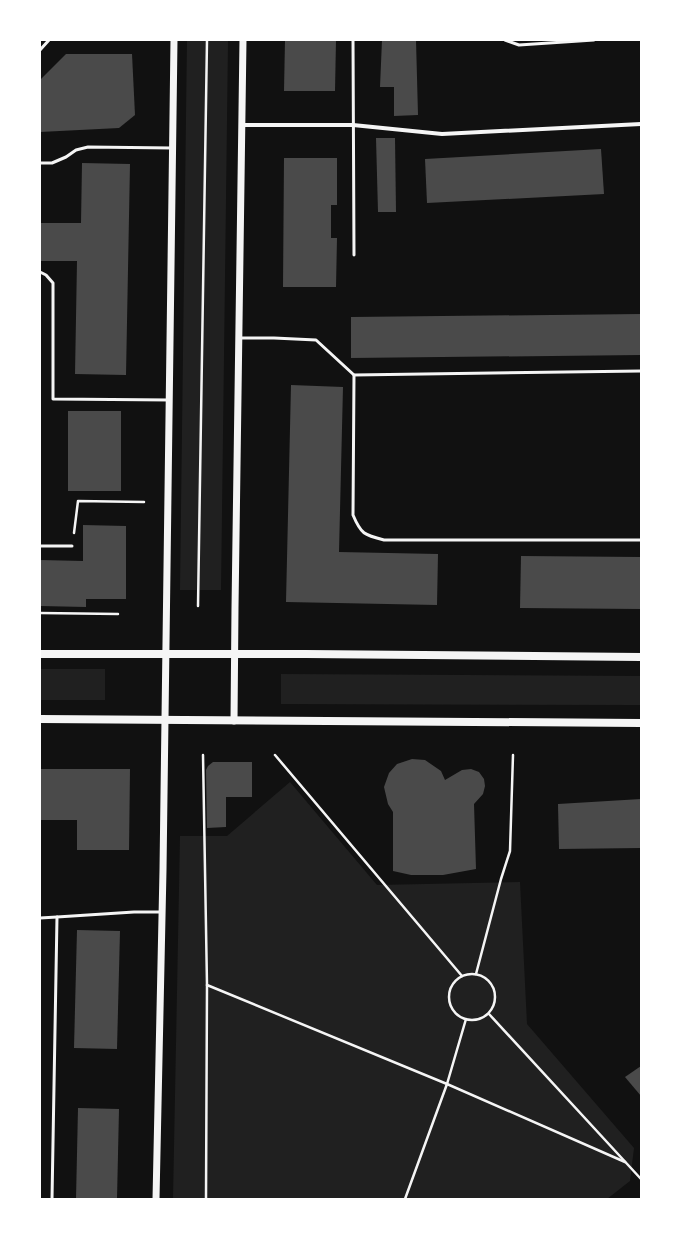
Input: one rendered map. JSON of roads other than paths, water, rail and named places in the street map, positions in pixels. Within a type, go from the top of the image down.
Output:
[{"type":"main road","points":[[40,654],[641,657]]},
{"type":"main road","points":[[40,719],[641,723]]},
{"type":"street","points":[[156,1199],[170,400],[174,40]]},
{"type":"street","points":[[234,721],[234,608],[243,40]]},
{"type":"street","points":[[242,125],[353,125],[442,134],[641,124]]},
{"type":"lane","points":[[40,50],[48,40]]},
{"type":"lane","points":[[353,40],[354,255]]},
{"type":"lane","points":[[505,40],[519,45],[594,40]]},
{"type":"lane","points":[[40,163],[52,162],[66,157],[76,150],[88,147],[172,148]]},
{"type":"lane","points":[[40,272],[46,274],[53,283],[53,399],[170,400]]},
{"type":"lane","points":[[239,338],[316,340],[354,375],[641,371]]},
{"type":"lane","points":[[354,375],[353,515],[358,528],[368,536],[384,540],[641,540]]},
{"type":"lane","points":[[40,546],[72,546]]},
{"type":"lane","points":[[40,918],[134,912],[162,912]]},
{"type":"lane","points":[[52,1199],[57,917]]}]
